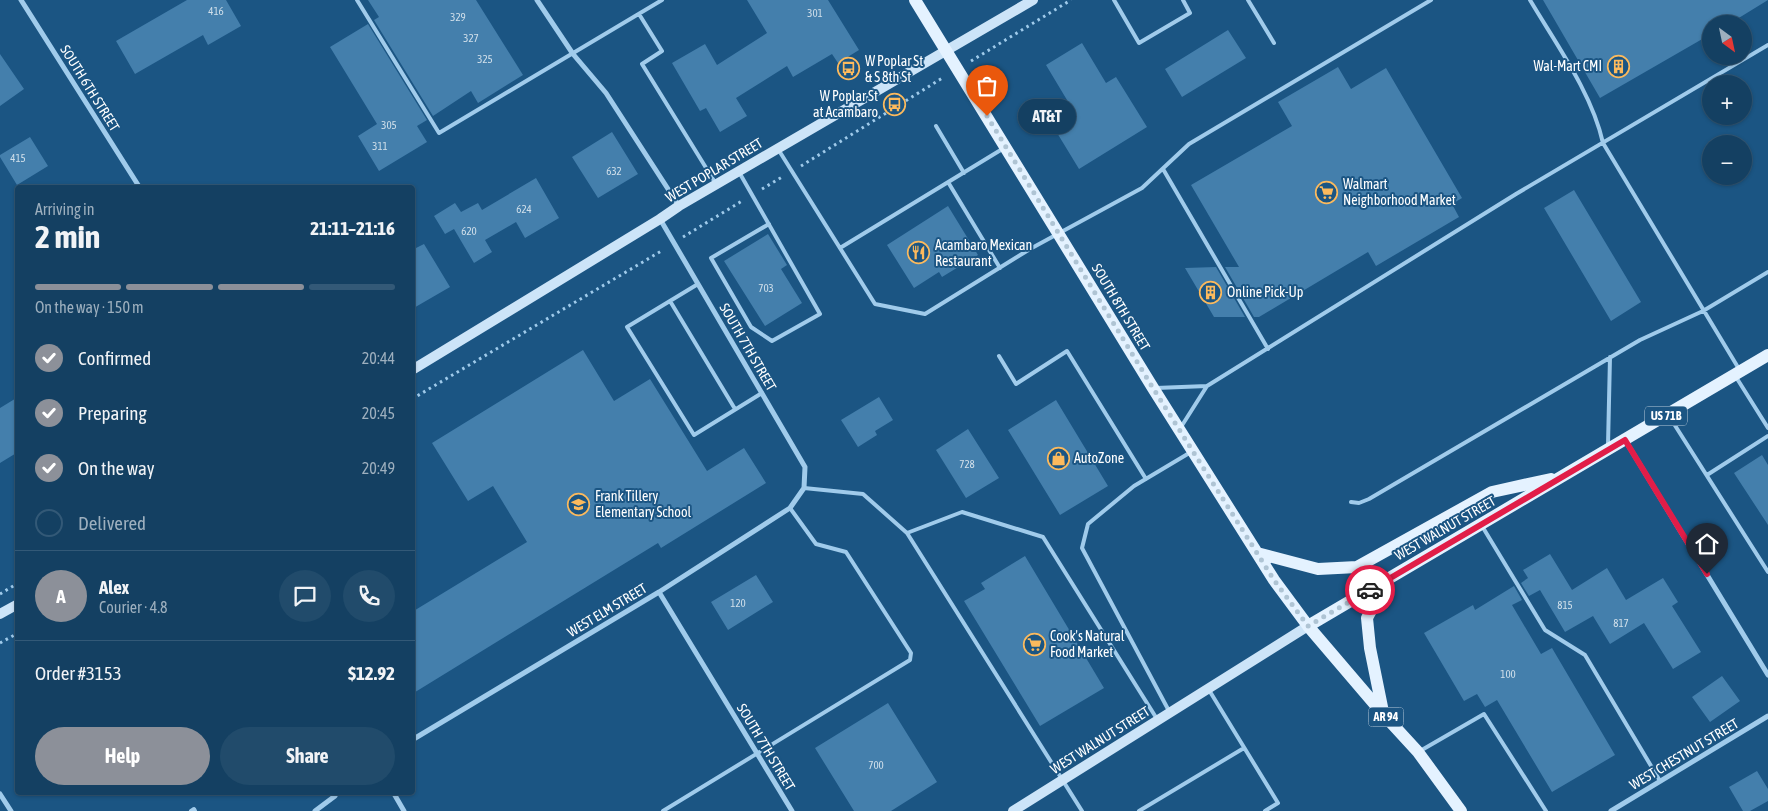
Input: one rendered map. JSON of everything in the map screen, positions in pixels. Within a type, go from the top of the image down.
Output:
[{"type":"main road","name":"SOUTH 8TH STREET","points":[[916,0],[1179,430],[1274,580],[1308,626]]},
{"type":"main road","name":"WEST WALNUT STREET","points":[[1308,626],[1768,356]]},
{"type":"main road","name":"US 71B","points":[[1257,553],[1318,569],[1357,568],[1492,492],[1564,476]]},
{"type":"main road","name":"AR 94","points":[[1384,715],[1370,648],[1367,618],[1388,579]]},
{"type":"main road","name":"AR 94","points":[[1308,626],[1418,752],[1461,811]]},
{"type":"street","name":"SOUTH 6TH STREET","points":[[21,0],[138,185]]},
{"type":"street","points":[[536,0],[573,54],[606,93],[679,206]]},
{"type":"street","name":"WEST POPLAR STREET","points":[[415,368],[679,206],[1032,0]]},
{"type":"street","name":"SOUTH 7TH STREET","points":[[660,219],[805,467],[804,488]]},
{"type":"street","points":[[1625,440],[1768,675]]},
{"type":"street","name":"WEST ELM STREET","points":[[415,738],[659,592],[790,508],[804,488]]},
{"type":"street","name":"SOUTH 7TH STREET","points":[[659,592],[792,811]]},
{"type":"street","points":[[0,614],[15,606]]},
{"type":"street","name":"WEST WALNUT STREET","points":[[1014,811],[1308,626]]},
{"type":"street","name":"WEST CHESTNUT STREET","points":[[1611,811],[1768,716]]},
{"type":"street","points":[[0,794],[11,811]]},
{"type":"street","points":[[314,811],[333,795]]},
{"type":"street","points":[[395,795],[404,811]]},
{"type":"lane","points":[[357,0],[439,133],[662,0]]},
{"type":"lane","points":[[1114,0],[1139,43],[1190,13],[1183,0]]},
{"type":"lane","points":[[1248,0],[1274,43]]},
{"type":"lane","points":[[778,149],[875,304],[926,314],[1058,233],[1142,188],[1189,144],[1430,0]]},
{"type":"lane","points":[[1530,0],[1590,102],[1599,123],[1603,143],[1703,311],[1768,428]]},
{"type":"lane","points":[[639,14],[662,51],[642,64],[716,184]]},
{"type":"lane","points":[[1179,430],[1207,386],[1516,194],[1768,45]]},
{"type":"lane","points":[[936,126],[964,173]]},
{"type":"lane","points":[[840,248],[1006,147]]},
{"type":"lane","points":[[1163,169],[1268,349]]},
{"type":"lane","points":[[738,172],[769,224],[820,314],[772,341],[751,327],[711,258],[769,224]]},
{"type":"lane","points":[[948,182],[1000,268]]},
{"type":"lane","points":[[1351,502],[1360,503],[1640,340],[1703,311],[1768,272]]},
{"type":"lane","points":[[698,284],[627,327],[694,435],[762,393]]},
{"type":"lane","points":[[670,301],[735,409]]},
{"type":"lane","points":[[998,356],[1016,384],[1067,351],[1146,479]]},
{"type":"lane","points":[[1608,450],[1610,357]]},
{"type":"lane","points":[[1153,388],[1207,386]]},
{"type":"lane","points":[[1668,414],[1768,572]]},
{"type":"lane","points":[[1706,475],[1768,436]]},
{"type":"lane","points":[[1170,713],[1082,548],[1088,524],[1134,486],[1193,451]]},
{"type":"lane","points":[[804,488],[863,494],[907,533],[1082,811]]},
{"type":"lane","points":[[663,811],[910,660],[911,653],[846,552],[816,544],[790,508]]},
{"type":"lane","points":[[907,533],[962,512],[1043,537],[1158,721]]},
{"type":"lane","points":[[1481,524],[1544,630],[1585,655],[1660,781]]},
{"type":"lane","points":[[1209,689],[1278,803],[1265,811]]},
{"type":"lane","points":[[1418,752],[1484,714],[1546,811]]},
{"type":"lane","points":[[1139,811],[1244,748]]},
{"type":"path","points":[[922,90],[1072,0]]},
{"type":"path","points":[[0,594],[15,585]]},
{"type":"path","points":[[0,644],[15,635]]},
{"type":"building","points":[[187,0],[226,0],[241,26],[208,45],[203,35],[135,74],[116,41]]},
{"type":"building","points":[[368,0],[476,0],[523,75],[478,103],[471,91],[433,116],[374,20],[379,17]]},
{"type":"building","points":[[747,0],[828,0],[859,50],[838,63],[832,54],[793,77],[787,66],[736,98],[747,116],[720,132],[706,108],[700,111],[672,63],[705,44],[717,65],[767,33]]},
{"type":"building","name":"Wal-Mart CMI","points":[[1543,0],[1768,0],[1744,15],[1702,15],[1702,39],[1600,98]]},
{"type":"building","points":[[368,24],[427,120],[417,126],[427,142],[379,171],[358,136],[377,124],[330,47]]},
{"type":"building","points":[[1228,30],[1246,58],[1182,97],[1165,69]]},
{"type":"building","points":[[1082,43],[1106,83],[1116,77],[1147,127],[1079,169],[1048,118],[1070,105],[1046,65]]},
{"type":"building","points":[[0,54],[24,89],[0,106]]},
{"type":"building","name":"Walmart Neighborhood Market","points":[[1338,67],[1351,89],[1386,68],[1462,198],[1452,204],[1459,217],[1376,266],[1368,252],[1259,317],[1254,317],[1225,267],[1239,267],[1191,185],[1292,126],[1278,102]]},
{"type":"building","points":[[612,132],[638,174],[598,198],[572,157]]},
{"type":"building","points":[[30,137],[48,166],[17,185],[0,155]]},
{"type":"building","points":[[536,178],[559,218],[525,238],[516,222],[485,240],[492,252],[474,263],[454,229],[445,234],[434,216],[455,203],[461,212],[478,203],[482,210]]},
{"type":"building","points":[[1574,190],[1641,302],[1611,321],[1544,208]]},
{"type":"building","points":[[948,206],[978,255],[942,277],[939,272],[914,288],[887,245]]},
{"type":"building","points":[[768,234],[787,265],[781,269],[802,303],[765,326],[724,261]]},
{"type":"building","points":[[424,244],[450,287],[415,307],[415,248]]},
{"type":"building","name":"Online Pick-Up","points":[[1216,267],[1245,317],[1214,317],[1185,268]]},
{"type":"building","points":[[583,350],[614,401],[650,379],[707,471],[744,448],[766,483],[661,548],[658,543],[415,692],[415,610],[527,542],[493,486],[468,501],[432,443]]},
{"type":"building","points":[[879,397],[893,420],[875,431],[877,435],[858,447],[841,420]]},
{"type":"building","points":[[15,399],[15,454],[0,463],[0,408]]},
{"type":"building","name":"AutoZone","points":[[1056,400],[1108,486],[1060,515],[1008,430]]},
{"type":"building","points":[[968,429],[999,478],[966,498],[936,450]]},
{"type":"building","points":[[1762,455],[1768,465],[1768,525],[1734,473]]},
{"type":"building","points":[[1550,554],[1572,590],[1607,568],[1626,600],[1663,578],[1678,602],[1672,606],[1701,652],[1673,669],[1644,623],[1610,644],[1593,616],[1565,632],[1540,590],[1529,596],[1521,583],[1528,578],[1523,570]]},
{"type":"building","name":"Cook's Natural Food Market","points":[[1025,556],[1104,688],[1040,726],[964,601],[985,589],[981,583]]},
{"type":"building","points":[[756,575],[773,602],[728,630],[711,602]]},
{"type":"building","points":[[1514,586],[1522,600],[1512,605],[1541,654],[1552,648],[1615,755],[1552,792],[1497,700],[1485,707],[1477,694],[1464,701],[1424,633],[1473,605],[1475,610]]},
{"type":"building","points":[[1722,676],[1740,701],[1710,722],[1692,697]]},
{"type":"building","points":[[888,703],[937,782],[891,811],[854,811],[815,748]]},
{"type":"building","points":[[1757,771],[1768,789],[1768,801],[1750,811],[1743,811],[1729,787]]},
{"type":"way so far","points":[[987,116],[1153,388],[1274,580],[1308,626],[1370,590]]},
{"type":"place","name":"Wal-Mart CMI","points":[[1618,66]]},
{"type":"place","name":"W Poplar St & S 8th St","points":[[849,69]]},
{"type":"place","name":"W Poplar St at Acambaro","points":[[894,104]]},
{"type":"place","name":"AT&T","points":[[987,116]]},
{"type":"place","name":"Walmart Neighborhood Market","points":[[1327,192]]},
{"type":"place","name":"Acambaro Mexican Restaurant","points":[[919,253]]},
{"type":"place","name":"Online Pick-Up","points":[[1211,292]]},
{"type":"place","name":"AutoZone","points":[[1058,458]]},
{"type":"place","name":"Frank Tillery Elementary School","points":[[579,504]]},
{"type":"place","name":"Cook's Natural Food Market","points":[[1034,644]]},
{"type":"route","points":[[1370,590],[1625,440],[1707,574]]}]
